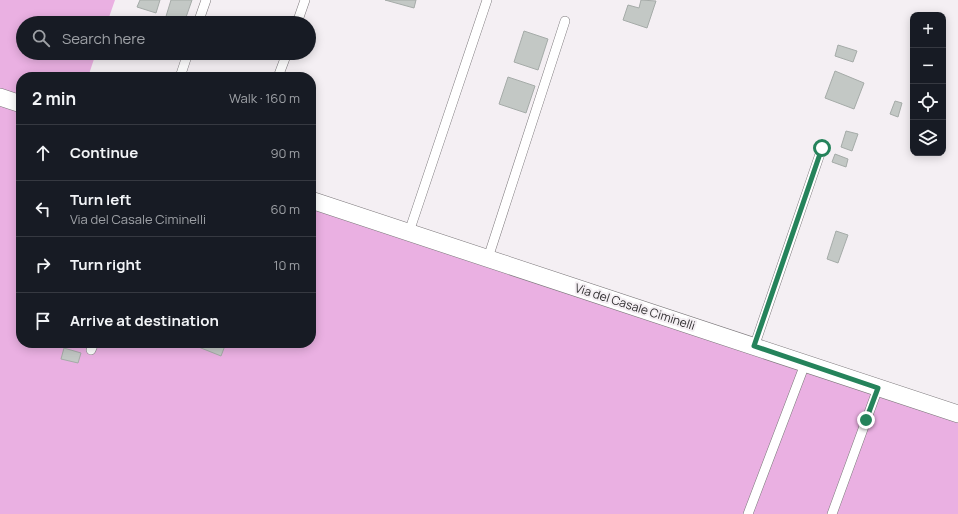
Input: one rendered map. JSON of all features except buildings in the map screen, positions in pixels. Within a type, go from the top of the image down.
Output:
[{"type":"street","points":[[0,97],[16,102]]},
{"type":"street","name":"Via del Casale Ciminelli","points":[[316,202],[958,414]]},
{"type":"lane","points":[[200,16],[206,0]]},
{"type":"lane","points":[[299,16],[305,0]]},
{"type":"lane","points":[[409,232],[487,0]]},
{"type":"lane","points":[[488,258],[565,21]]},
{"type":"lane","points":[[182,72],[186,60]]},
{"type":"lane","points":[[280,72],[284,60]]},
{"type":"lane","points":[[754,346],[822,148]]},
{"type":"lane","points":[[748,514],[805,364]]},
{"type":"lane","points":[[832,514],[878,388]]},
{"type":"shaded area","points":[[0,0],[115,0],[109,16],[16,16],[16,60],[94,60],[90,72],[16,72],[16,348],[316,348],[316,202],[958,414],[958,514],[0,514]]},
{"type":"route","points":[[822,148],[754,346],[878,388],[866,420]]}]
